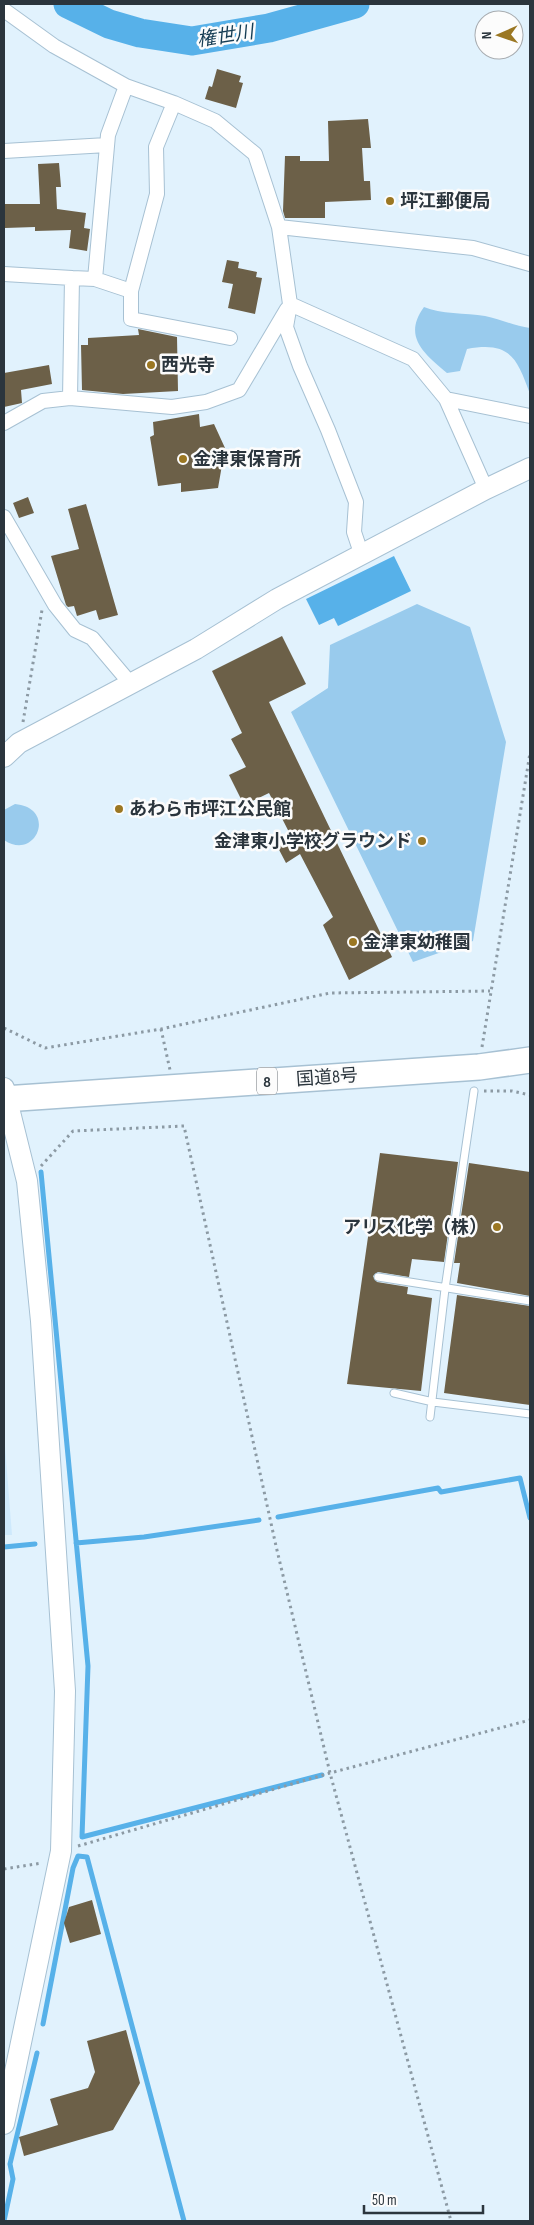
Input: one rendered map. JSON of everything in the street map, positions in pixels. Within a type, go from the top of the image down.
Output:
[{"type":"highway","name":"国道8号","points":[[5,1096],[174,1088],[479,1066],[530,1060]]},
{"type":"street","points":[[4,10],[54,46],[126,86],[174,102],[215,121],[255,154],[279,227],[290,304],[286,327],[356,502],[354,532],[362,556]]},
{"type":"street","points":[[95,279],[108,135],[114,114],[126,86]]},
{"type":"street","points":[[174,102],[156,147],[157,194],[131,290],[131,319],[230,338]]},
{"type":"street","points":[[4,151],[107,145]]},
{"type":"street","points":[[279,227],[473,248],[530,264]]},
{"type":"street","points":[[4,274],[95,279],[131,290]]},
{"type":"street","points":[[70,398],[72,278]]},
{"type":"street","points":[[4,423],[43,401],[70,398],[172,407],[206,402],[239,390],[290,304]]},
{"type":"street","points":[[290,304],[413,359],[446,399],[486,489]]},
{"type":"street","points":[[446,399],[530,416]]},
{"type":"street","points":[[4,756],[19,742],[196,649],[277,599],[362,556],[486,489],[530,468]]},
{"type":"street","points":[[4,517],[55,605],[76,630],[92,638],[130,683]]},
{"type":"street","points":[[4,2124],[59,1856],[65,1691],[41,1321],[27,1181],[5,1096]]},
{"type":"lane","points":[[430,1417],[445,1289],[474,1091]]},
{"type":"lane","points":[[378,1277],[530,1301]]},
{"type":"lane","points":[[394,1394],[433,1402],[530,1414]]},
{"type":"path","points":[[19,742],[46,587]]},
{"type":"path","points":[[4,1028],[45,1048],[161,1029],[330,993],[490,991],[530,753]]},
{"type":"path","points":[[161,1029],[174,1088]]},
{"type":"path","points":[[27,1181],[73,1130],[184,1126],[276,1546],[330,1773],[451,2221]]},
{"type":"path","points":[[4,1869],[59,1856],[330,1773],[530,1720]]},
{"type":"shaded area","points":[[424,307],[445,312],[485,316],[530,328],[530,394],[516,362],[503,350],[482,347],[467,349],[460,371],[447,373],[424,352],[416,336],[415,327]]},
{"type":"shaded area","points":[[394,556],[411,591],[338,626],[334,618],[319,625],[306,599]]},
{"type":"shaded area","name":"金津東小学校グラウンド","points":[[417,604],[470,627],[506,742],[473,941],[413,962],[291,712],[328,688],[330,645]]},
{"type":"shaded area","points":[[15,804],[28,808],[36,814],[39,823],[38,832],[33,839],[25,844],[15,845],[4,840],[4,810]]},
{"type":"shaded area","points":[[4,1434],[12,1535],[4,1535]]},
{"type":"building","points":[[217,69],[241,76],[239,82],[243,83],[236,108],[205,99],[209,86],[212,87]]},
{"type":"building","points":[[368,119],[371,148],[362,148],[364,181],[370,181],[371,200],[325,202],[325,218],[285,218],[283,211],[285,156],[300,156],[300,161],[329,161],[328,121]]},
{"type":"building","points":[[59,163],[61,187],[56,187],[57,209],[86,213],[84,228],[90,229],[87,251],[69,248],[71,230],[35,231],[35,227],[5,228],[4,204],[40,204],[38,164]]},
{"type":"building","points":[[227,260],[239,262],[238,268],[257,272],[256,277],[262,278],[255,314],[228,308],[233,284],[222,282]]},
{"type":"building","points":[[138,329],[177,337],[178,391],[123,394],[82,390],[81,345],[88,345],[88,338],[139,335]]},
{"type":"building","points":[[49,365],[52,384],[21,390],[22,403],[4,407],[4,373]]},
{"type":"building","points":[[199,414],[200,427],[214,424],[225,448],[218,488],[181,492],[181,483],[158,486],[150,437],[154,435],[153,422]]},
{"type":"building","points":[[28,497],[34,513],[19,518],[13,503]]},
{"type":"building","points":[[86,504],[118,615],[99,620],[96,610],[77,616],[74,606],[68,607],[66,605],[51,556],[79,549],[68,509]]},
{"type":"building","points":[[282,636],[306,684],[269,702],[392,957],[349,980],[323,925],[333,917],[300,854],[286,863],[276,844],[291,836],[269,793],[244,805],[229,775],[246,767],[231,739],[242,733],[212,671]]},
{"type":"building","points":[[380,1153],[458,1162],[444,1262],[412,1259],[409,1277],[378,1272],[373,1276],[377,1282],[408,1287],[407,1294],[432,1298],[421,1391],[347,1384]]},
{"type":"building","name":"アリス化学（株）","points":[[469,1163],[530,1172],[530,1296],[457,1283],[460,1263],[454,1263]]},
{"type":"building","points":[[457,1295],[530,1306],[530,1405],[444,1393]]},
{"type":"building","points":[[92,1900],[101,1934],[70,1943],[64,1923],[69,1907]]},
{"type":"building","points":[[126,2030],[140,2083],[113,2130],[24,2156],[19,2137],[58,2125],[50,2099],[88,2088],[95,2072],[87,2041]]},
{"type":"waterway","name":"権世川","points":[[68,4],[109,24],[140,33],[192,41],[269,28],[355,4]]},
{"type":"waterway","points":[[41,1172],[88,1666],[82,1837],[322,1775]]},
{"type":"waterway","points":[[278,1517],[438,1488],[441,1492],[520,1478],[530,1518]]},
{"type":"waterway","points":[[76,1543],[144,1537],[259,1520]]},
{"type":"waterway","points":[[4,1547],[35,1544]]},
{"type":"waterway","points":[[43,2024],[73,1868],[78,1856],[87,1857],[184,2221]]},
{"type":"waterway","points":[[4,2221],[13,2179],[10,2164],[37,2053]]},
{"type":"place","name":"坪江郵便局","points":[[390,201]]},
{"type":"place","name":"西光寺","points":[[151,365]]},
{"type":"place","name":"金津東保育所","points":[[183,459]]},
{"type":"place","name":"あわら市坪江公民館","points":[[119,809]]},
{"type":"place","name":"金津東小学校グラウンド","points":[[422,841]]},
{"type":"place","name":"金津東幼稚園","points":[[353,942]]},
{"type":"place","name":"アリス化学（株）","points":[[497,1227]]}]
